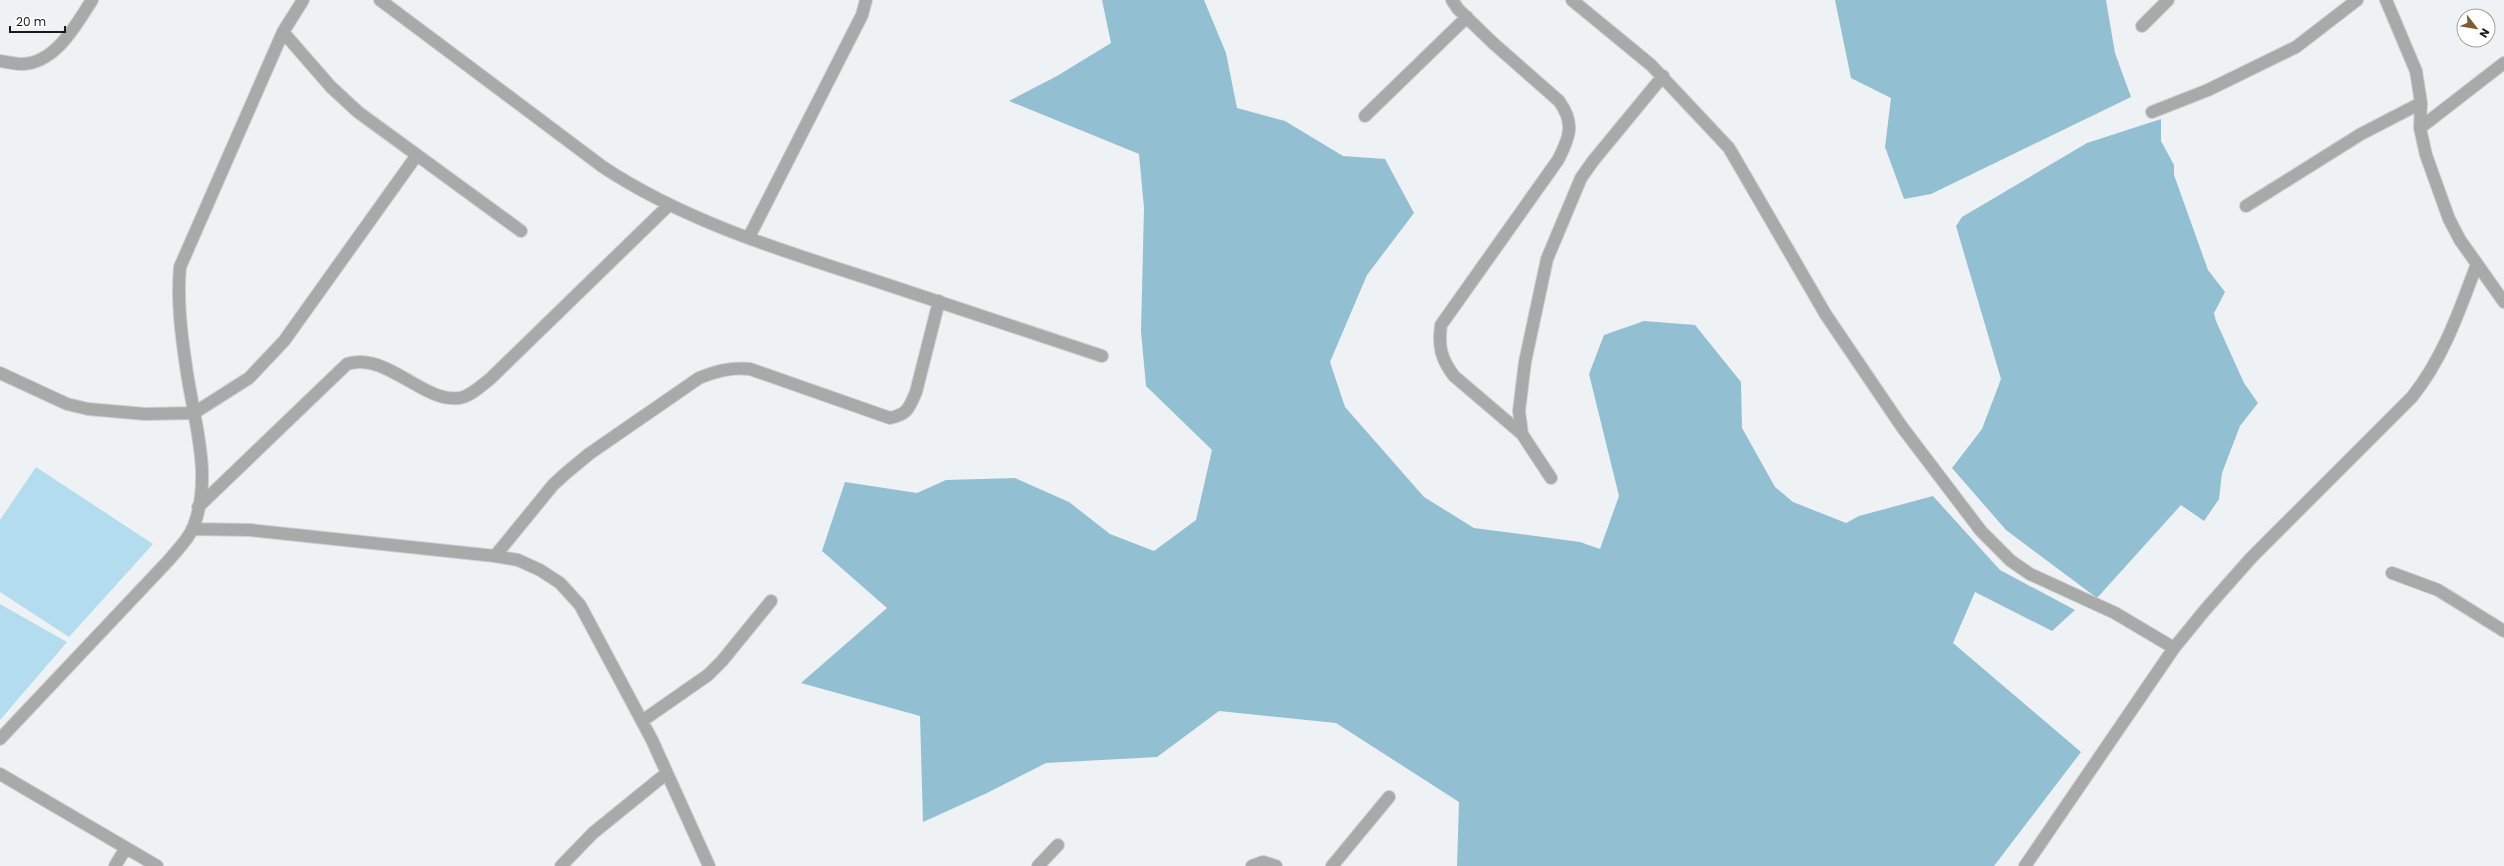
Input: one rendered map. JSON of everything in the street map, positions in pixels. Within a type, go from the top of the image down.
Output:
[{"type":"street","points":[[0,61],[22,64],[41,60],[74,30],[92,0]]},
{"type":"street","points":[[0,739],[169,560],[192,528],[203,486],[201,457],[179,308],[180,267],[283,32],[303,0]]},
{"type":"street","points":[[380,0],[603,167],[630,184],[669,205],[794,254],[1102,356]]},
{"type":"street","points":[[749,237],[862,15],[866,0]]},
{"type":"street","points":[[1452,0],[1467,18],[1559,101],[1567,112],[1569,137],[1558,160],[1441,325],[1439,347],[1449,369],[1454,376],[1522,434],[1551,478]]},
{"type":"street","points":[[1572,0],[1664,76],[1729,148],[1826,315],[1902,427],[1981,531],[2011,561],[2030,574],[2115,613],[2174,648]]},
{"type":"street","points":[[2142,26],[2168,0]]},
{"type":"street","points":[[2152,112],[2208,90],[2296,48],[2357,0]]},
{"type":"street","points":[[2386,0],[2416,71],[2420,103],[2420,128],[2432,173],[2449,218],[2460,240],[2476,264],[2503,299]]},
{"type":"street","points":[[1365,116],[1467,18]]},
{"type":"street","points":[[283,32],[340,96],[358,112],[521,231]]},
{"type":"street","points":[[2420,128],[2504,63]]},
{"type":"street","points":[[1522,434],[1519,411],[1525,362],[1547,259],[1568,207],[1585,172],[1664,76]]},
{"type":"street","points":[[2246,206],[2361,134],[2420,103]]},
{"type":"street","points":[[0,373],[67,404],[88,409],[146,414],[194,413],[249,378],[284,341],[417,155]]},
{"type":"street","points":[[198,507],[347,364],[358,360],[374,364],[443,397],[460,398],[474,390],[490,378],[669,205]]},
{"type":"street","points":[[2025,866],[2174,648],[2251,558],[2412,397],[2427,378],[2450,336],[2476,264]]},
{"type":"street","points":[[495,556],[553,485],[584,459],[699,378],[716,371],[735,367],[750,369],[890,418],[903,415],[916,392],[939,302]]},
{"type":"street","points":[[192,528],[250,530],[495,556],[518,560],[540,570],[560,583],[580,604],[642,721],[709,866]]},
{"type":"street","points":[[2392,573],[2438,590],[2504,631]]},
{"type":"street","points":[[642,721],[708,675],[722,661],[771,601]]},
{"type":"street","points":[[561,866],[593,833],[667,773]]},
{"type":"street","points":[[0,774],[157,866]]},
{"type":"street","points":[[1332,866],[1389,797]]},
{"type":"street","points":[[1038,866],[1058,845]]},
{"type":"street","points":[[115,866],[126,848]]},
{"type":"street","points":[[1252,866],[1263,862],[1276,866]]},
{"type":"shaded area","points":[[1102,0],[1204,0],[1226,53],[1237,108],[1285,121],[1343,156],[1385,159],[1414,213],[1367,275],[1330,362],[1345,407],[1424,497],[1474,528],[1580,542],[1600,549],[1619,496],[1589,374],[1604,335],[1644,321],[1695,325],[1741,382],[1742,428],[1775,487],[1793,502],[1846,523],[1859,516],[1933,496],[2000,570],[2075,610],[2052,631],[1975,592],[1953,643],[2081,752],[1994,866],[1457,866],[1459,802],[1336,723],[1219,711],[1157,757],[1046,763],[987,793],[923,822],[920,716],[801,683],[887,608],[822,551],[845,482],[917,493],[946,480],[1015,478],[1069,502],[1110,534],[1154,551],[1196,520],[1212,450],[1146,386],[1141,332],[1144,208],[1139,154],[1009,101],[1057,76],[1111,43]]},
{"type":"shaded area","points":[[1835,0],[2106,0],[2115,53],[2131,97],[1931,194],[1904,199],[1885,147],[1891,98],[1851,78]]},
{"type":"shaded area","points":[[2161,119],[2161,141],[2174,165],[2174,175],[2208,270],[2225,292],[2214,313],[2216,321],[2244,383],[2258,403],[2240,426],[2222,473],[2219,499],[2204,521],[2181,505],[2097,598],[2006,530],[1952,468],[1982,429],[2001,379],[1956,226],[1962,217],[2087,143]]},
{"type":"shaded area","points":[[36,467],[153,544],[69,637],[0,592],[0,520]]},
{"type":"shaded area","points":[[0,604],[67,642],[0,720]]}]
